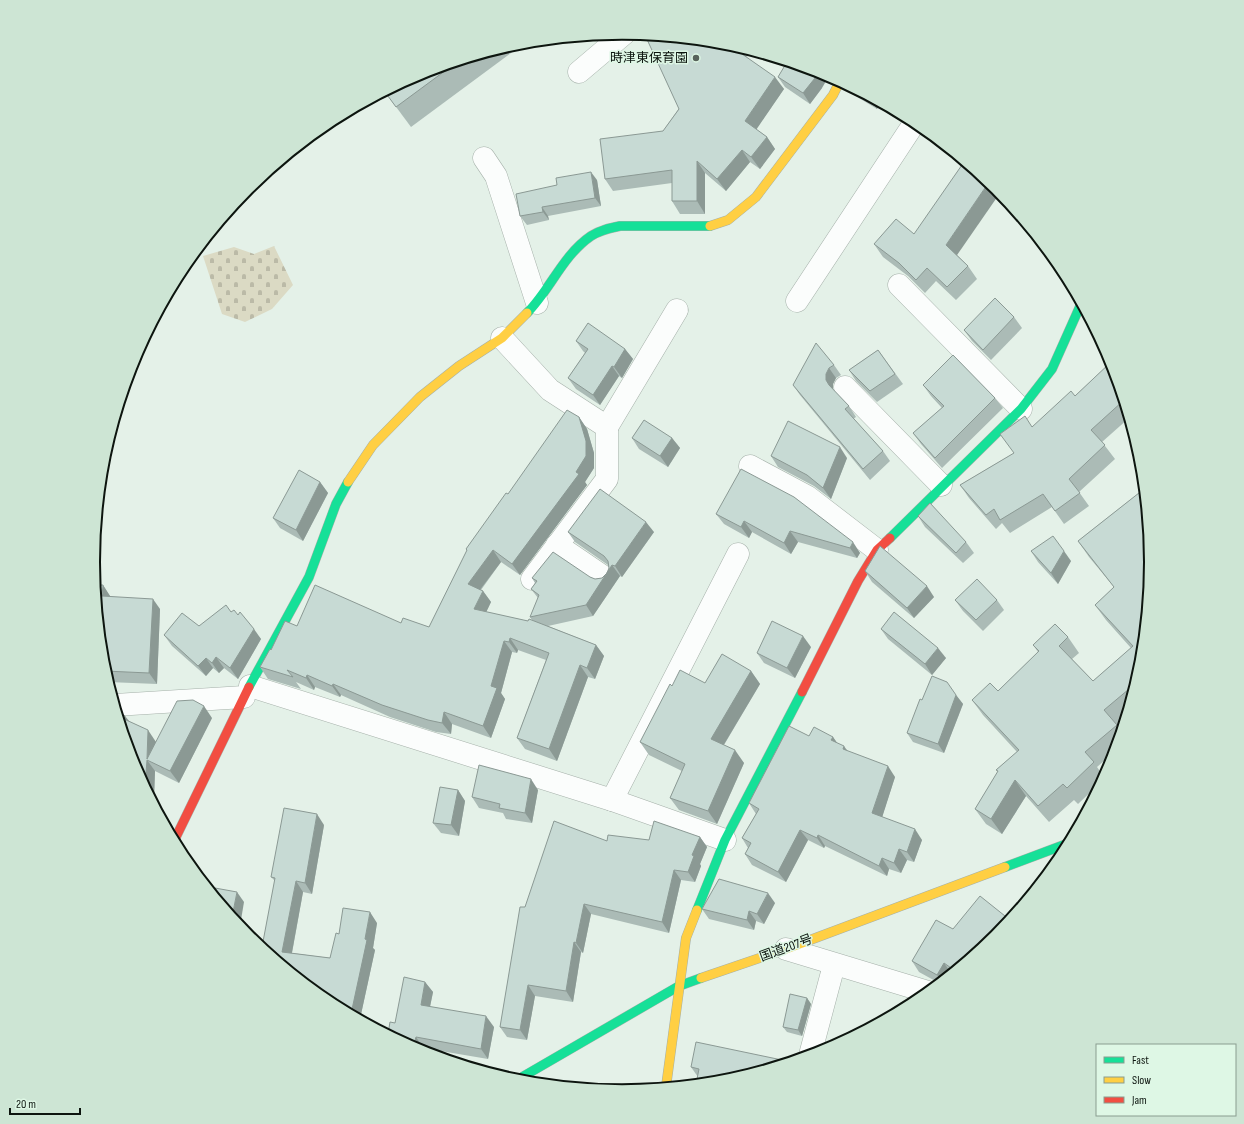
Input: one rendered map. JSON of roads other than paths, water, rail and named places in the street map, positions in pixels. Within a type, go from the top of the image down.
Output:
[{"type":"main road","points":[[177,835],[247,692],[309,577],[336,504],[350,478],[373,445],[426,392],[458,366],[502,338],[537,303],[570,256],[591,236],[606,229],[620,226],[713,226],[728,220],[756,196],[833,96],[837,87]]},
{"type":"main road","points":[[667,1082],[686,938],[725,840],[770,755],[858,581],[877,550],[1021,409],[1052,369],[1079,310]]},
{"type":"main road","name":"国道207号","points":[[526,1075],[679,986],[786,949],[1059,847]]},
{"type":"street","points":[[579,72],[617,40]]},
{"type":"street","points":[[796,301],[911,128]]},
{"type":"street","points":[[484,158],[496,176],[537,303]]},
{"type":"street","points":[[899,286],[1021,409]]},
{"type":"street","points":[[532,579],[607,479],[607,427],[678,310]]},
{"type":"street","points":[[502,338],[550,390],[607,427]]},
{"type":"street","points":[[845,386],[942,485]]},
{"type":"street","points":[[750,466],[808,497],[877,550]]},
{"type":"street","points":[[557,544],[604,576]]},
{"type":"street","points":[[612,800],[738,554]]},
{"type":"street","points":[[120,704],[247,692],[612,800],[725,840]]},
{"type":"street","points":[[786,949],[834,965],[921,990]]},
{"type":"street","points":[[812,1048],[834,965]]},
{"type":"place","name":"時津東保育園","points":[[696,58]]}]
